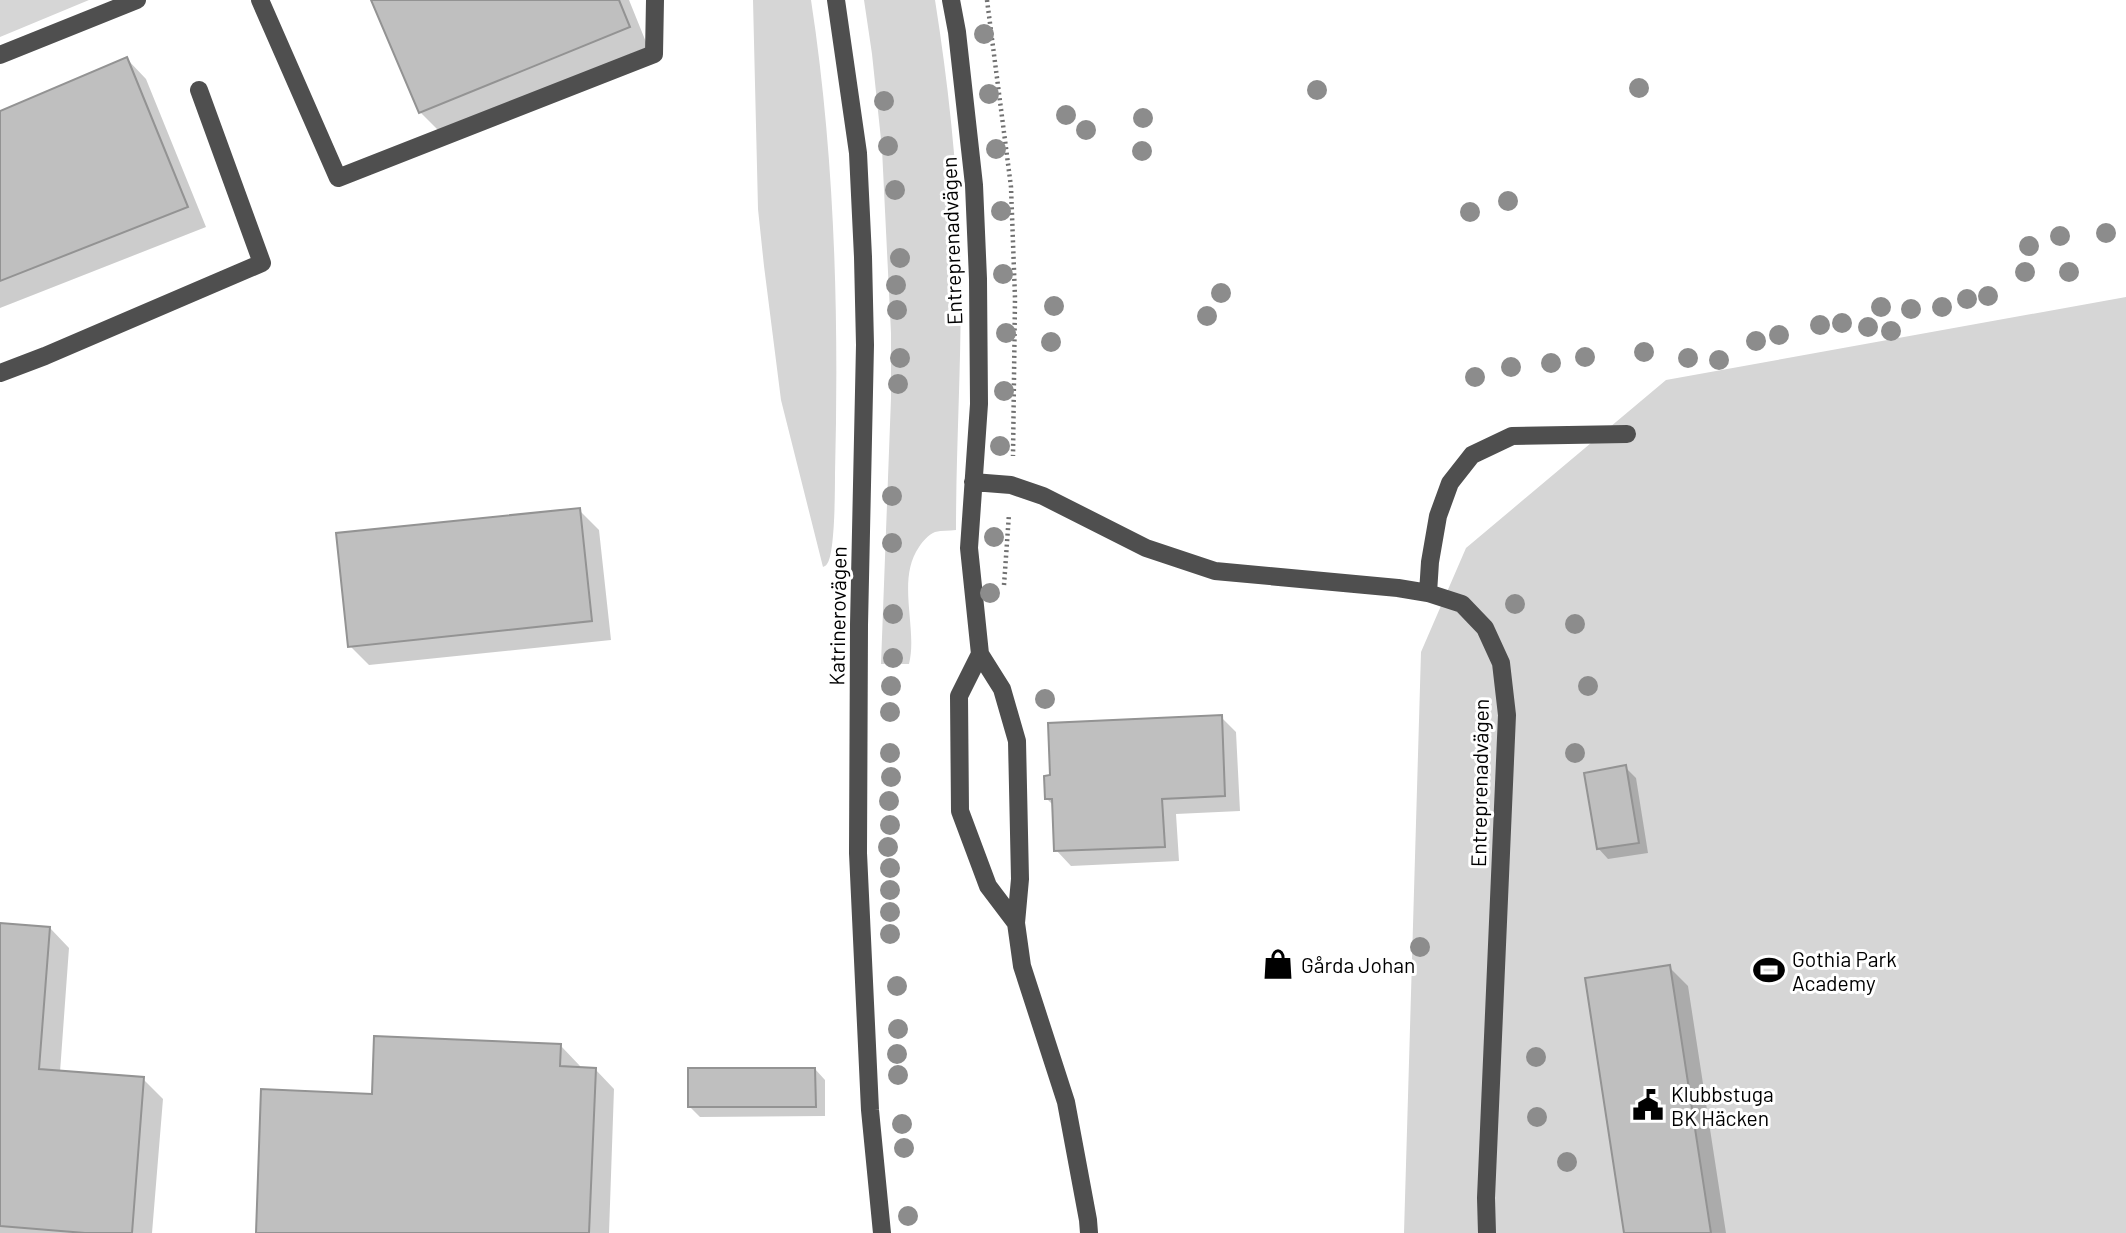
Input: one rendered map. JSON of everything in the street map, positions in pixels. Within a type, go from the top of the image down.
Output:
[{"type":"street","points":[[0,55],[136,0]]},
{"type":"street","points":[[260,0],[338,178],[654,54],[655,0]]},
{"type":"street","name":"Katrinerovägen","points":[[835,0],[858,153],[863,257],[865,345],[859,625],[858,853],[870,1110],[882,1233]]},
{"type":"street","name":"Entreprenadvägen","points":[[951,0],[974,184],[979,404],[969,548],[980,654],[1002,690],[1017,741],[1020,879],[1016,923],[1022,966],[1066,1102],[1089,1233]]},
{"type":"street","points":[[0,373],[262,262],[198,90]]},
{"type":"street","points":[[1428,593],[1438,516],[1450,483],[1472,455],[1512,436],[1627,434]]},
{"type":"street","name":"Entreprenadvägen","points":[[974,481],[1011,485],[1043,496],[1146,548],[1215,571],[1428,593],[1462,604],[1485,628],[1501,663],[1507,715],[1487,1171],[1487,1233]]},
{"type":"street","name":"Entreprenadvägen","points":[[980,654],[959,696],[960,811],[988,886],[1016,923]]},
{"type":"shaded area","points":[[0,0],[89,0],[0,37]]},
{"type":"shaded area","points":[[753,0],[811,0],[819,59],[834,237],[836,355],[834,521],[830,558],[823,567],[781,400],[764,266],[758,209]]},
{"type":"shaded area","points":[[864,0],[935,0],[957,186],[961,318],[956,530],[938,531],[930,535],[912,560],[908,589],[911,636],[909,664],[881,664],[891,333],[882,149]]},
{"type":"shaded area","name":"Gothia Park Academy","points":[[2126,297],[2126,1233],[1404,1233],[1421,652],[1466,548],[1666,380]]},
{"type":"building","points":[[371,0],[619,0],[630,27],[419,113]]},
{"type":"building","points":[[127,57],[188,207],[0,281],[0,111]]},
{"type":"building","points":[[580,508],[592,621],[348,647],[336,533]]},
{"type":"building","points":[[1222,715],[1225,796],[1162,799],[1165,847],[1054,851],[1052,799],[1045,799],[1044,776],[1050,775],[1048,723]]},
{"type":"building","points":[[1626,765],[1639,843],[1597,849],[1584,773]]},
{"type":"building","points":[[0,923],[50,927],[39,1069],[144,1077],[132,1233],[85,1233],[0,1226]]},
{"type":"building","name":"Klubbstuga BK Häcken","points":[[1670,965],[1711,1233],[1624,1233],[1585,978]]},
{"type":"building","points":[[374,1036],[561,1044],[560,1066],[596,1068],[589,1233],[256,1233],[261,1089],[372,1094]]},
{"type":"building","points":[[688,1068],[815,1068],[816,1107],[688,1107]]},
{"type":"place","name":"Gårda Johan","points":[[1278,964]]},
{"type":"place","name":"Gothia Park Academy","points":[[1769,970]]},
{"type":"place","name":"Klubbstuga BK Häcken","points":[[1648,1105]]}]
